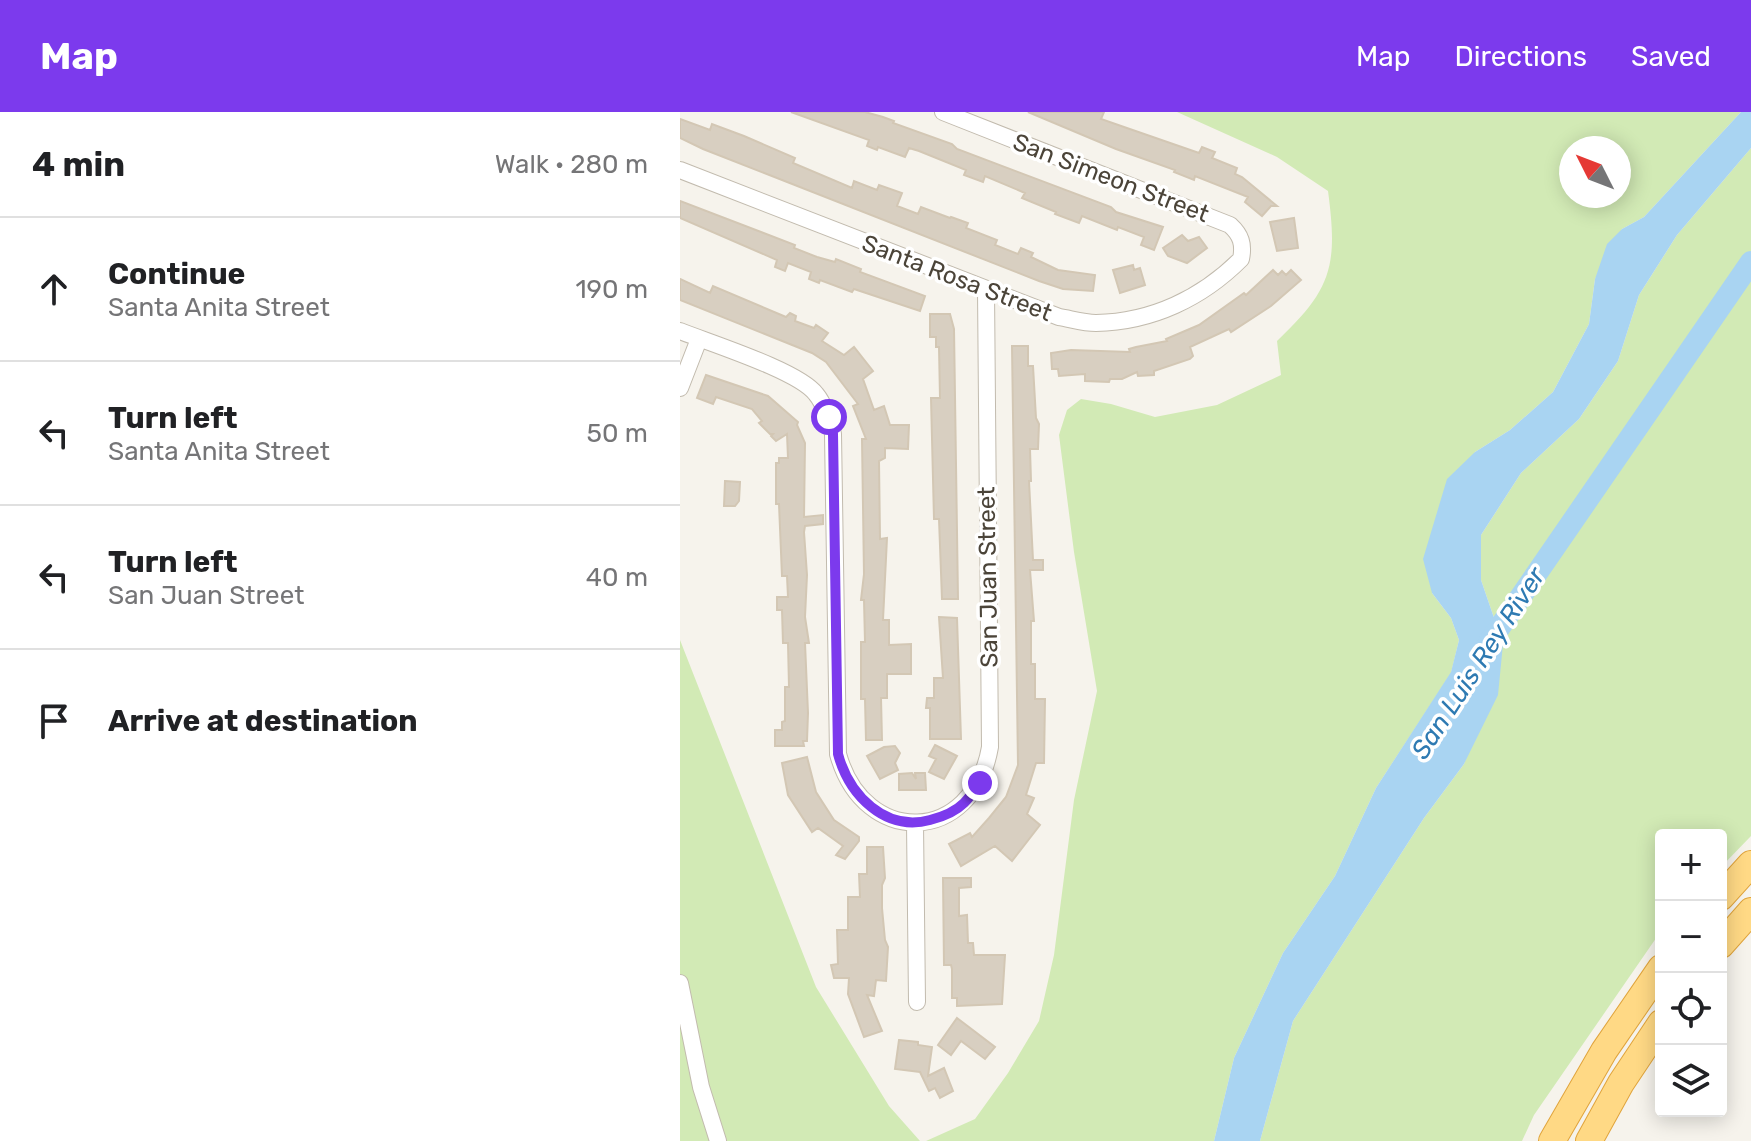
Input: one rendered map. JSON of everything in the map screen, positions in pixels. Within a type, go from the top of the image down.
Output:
[{"type":"highway","points":[[1727,890],[1751,864]]},
{"type":"highway","points":[[1727,938],[1751,911]]},
{"type":"highway","points":[[1552,1141],[1604,1051],[1658,973]]},
{"type":"highway","points":[[1589,1141],[1621,1083],[1655,1032]]},
{"type":"street","name":"San Simeon Street","points":[[943,112],[1230,225],[1238,233],[1243,246],[1241,259],[1232,269]]},
{"type":"street","name":"Santa Rosa Street","points":[[680,170],[1059,317],[1095,323],[1147,317],[1189,300],[1232,269]]},
{"type":"street","name":"San Juan Street","points":[[915,824],[942,817],[963,805],[980,783],[990,747],[986,290]]},
{"type":"street","points":[[680,331],[787,374],[815,392],[829,417],[833,434],[838,754],[844,776],[867,806],[888,817],[915,824],[917,1002]]},
{"type":"street","points":[[680,388],[699,339]]},
{"type":"street","points":[[680,983],[701,1087],[718,1141]]},
{"type":"green space","points":[[1177,112],[1741,112],[1644,217],[1622,229],[1595,279],[1589,324],[1553,392],[1510,430],[1475,452],[1432,593],[1451,618],[1459,640],[1451,673],[1376,788],[1335,876],[1283,953],[1234,1058],[1214,1141],[926,1141],[975,1119],[1008,1073],[1039,1021],[1054,955],[1074,800],[1097,691],[1059,435],[1067,410],[1081,399],[1155,417],[1217,405],[1281,375],[1277,341],[1310,306],[1327,275],[1332,239],[1328,191],[1277,157]]},
{"type":"green space","points":[[1751,148],[1751,836],[1727,861],[1727,829],[1655,829],[1655,940],[1534,1115],[1522,1141],[1260,1141],[1293,1021],[1424,818],[1464,764],[1503,644],[1481,580],[1481,535],[1521,473],[1579,419],[1618,361],[1639,295],[1677,235]]},
{"type":"green space","points":[[680,640],[816,987],[889,1106],[920,1141],[680,1141]]},
{"type":"water","points":[[1741,112],[1751,112],[1751,148],[1677,235],[1639,295],[1618,361],[1579,419],[1521,473],[1481,535],[1481,580],[1503,644],[1498,695],[1464,764],[1424,818],[1293,1021],[1260,1141],[1214,1141],[1234,1058],[1283,953],[1335,876],[1376,788],[1451,672],[1459,640],[1451,618],[1432,593],[1423,559],[1447,479],[1475,452],[1510,430],[1553,392],[1589,324],[1595,279],[1607,244],[1622,229],[1644,217]]},
{"type":"building","points":[[791,112],[865,112],[883,117],[952,144],[957,149],[1111,207],[1116,212],[1163,227],[1154,250],[1141,245],[1144,237],[1082,216],[1079,223],[1055,214],[1022,198],[1025,193],[985,176],[983,182],[964,175],[966,170],[909,148],[905,157],[878,147],[877,150],[867,146],[869,140]]},
{"type":"building","points":[[1028,112],[1104,112],[1101,119],[1199,153],[1202,147],[1215,152],[1212,158],[1237,168],[1235,174],[1277,206],[1271,206],[1262,216],[1245,202],[1248,197],[1195,176],[1194,180]]},
{"type":"building","points":[[680,119],[710,130],[712,124],[744,136],[795,158],[793,163],[852,188],[854,181],[877,190],[879,185],[902,193],[897,206],[918,214],[921,207],[968,223],[966,228],[997,240],[995,245],[1018,254],[1021,248],[1033,253],[1031,257],[1058,270],[1095,275],[1093,291],[1063,289],[1039,281],[703,149],[680,138]]},
{"type":"building","points":[[680,201],[795,245],[794,248],[817,257],[835,262],[836,259],[861,269],[860,272],[925,296],[920,311],[854,289],[852,292],[820,280],[819,283],[809,279],[811,272],[788,263],[785,271],[775,267],[777,260],[680,218]]},
{"type":"building","points":[[1294,218],[1298,248],[1277,251],[1270,222]]},
{"type":"building","points":[[1182,235],[1188,241],[1199,237],[1207,248],[1187,263],[1168,256],[1163,248]]},
{"type":"building","points":[[1133,265],[1134,270],[1140,268],[1145,285],[1120,293],[1113,270]]},
{"type":"building","points":[[1273,270],[1278,275],[1282,271],[1286,275],[1291,270],[1301,280],[1271,306],[1231,332],[1229,329],[1190,347],[1193,356],[1190,359],[1154,371],[1154,375],[1138,376],[1137,372],[1122,379],[1110,379],[1109,382],[1085,381],[1085,374],[1059,376],[1058,369],[1052,369],[1051,353],[1071,350],[1130,352],[1129,349],[1167,341],[1199,325],[1244,293],[1246,295]]},
{"type":"building","points":[[680,279],[710,293],[713,286],[786,317],[790,313],[796,316],[795,321],[814,328],[816,325],[828,333],[822,341],[844,355],[854,347],[873,371],[863,379],[874,410],[884,406],[890,425],[909,425],[908,449],[885,448],[885,458],[879,461],[880,539],[887,538],[883,620],[889,620],[889,645],[911,644],[911,674],[887,674],[887,698],[881,698],[882,740],[866,740],[865,699],[861,699],[861,642],[865,642],[864,600],[861,600],[864,574],[862,439],[866,439],[853,406],[858,404],[826,362],[812,353],[680,300]]},
{"type":"building","points":[[930,314],[950,314],[954,329],[958,599],[942,599],[939,519],[934,519],[931,398],[940,398],[939,347],[936,347],[936,337],[930,337]]},
{"type":"building","points":[[1012,346],[1028,346],[1028,366],[1033,366],[1039,424],[1038,449],[1030,449],[1029,481],[1033,560],[1043,560],[1043,570],[1030,570],[1034,621],[1031,621],[1031,664],[1035,664],[1035,699],[1045,699],[1044,763],[1036,763],[1026,795],[1034,798],[1027,814],[1040,825],[1012,861],[995,846],[961,866],[949,844],[970,833],[972,837],[989,818],[1006,797],[1018,765]]},
{"type":"building","points":[[706,375],[768,396],[798,422],[805,443],[804,517],[823,515],[823,524],[805,526],[804,532],[807,575],[805,617],[809,643],[805,643],[808,713],[804,746],[775,746],[775,730],[782,730],[782,722],[785,721],[785,687],[789,687],[788,643],[783,643],[782,610],[777,610],[777,597],[788,597],[787,576],[782,576],[779,504],[776,504],[776,463],[779,463],[779,458],[788,458],[787,434],[776,441],[771,436],[773,434],[759,423],[762,421],[752,409],[716,397],[713,404],[697,398]]},
{"type":"building","points":[[725,481],[740,482],[739,501],[735,506],[724,506]]},
{"type":"building","points":[[939,617],[957,618],[961,739],[930,739],[927,698],[934,698],[934,678],[943,678]]},
{"type":"building","points":[[935,745],[957,756],[944,779],[929,772],[936,759],[929,756]]},
{"type":"building","points":[[895,746],[900,753],[895,763],[898,770],[880,779],[867,756],[884,747]]},
{"type":"building","points":[[807,757],[816,792],[834,820],[859,837],[845,859],[836,855],[843,846],[818,828],[812,832],[788,795],[782,763]]},
{"type":"building","points":[[912,773],[916,779],[915,773],[925,773],[926,790],[899,790],[899,774]]},
{"type":"building","points":[[867,847],[883,847],[885,878],[882,908],[888,947],[886,981],[876,980],[874,996],[867,995],[882,1031],[864,1037],[848,994],[849,978],[834,978],[831,965],[838,964],[837,930],[848,930],[848,897],[860,897],[859,874],[867,874]]},
{"type":"building","points":[[943,878],[971,878],[971,887],[959,888],[959,916],[967,915],[968,943],[973,943],[974,955],[1005,955],[1002,1004],[957,1006],[957,998],[952,998],[952,969],[951,965],[944,965]]},
{"type":"building","points":[[957,1018],[995,1047],[985,1059],[961,1041],[951,1055],[938,1045]]},
{"type":"building","points":[[899,1040],[932,1047],[928,1076],[944,1068],[953,1091],[940,1098],[935,1088],[929,1091],[920,1072],[895,1069]]},
{"type":"waterway","name":"San Luis Rey River","points":[[1482,653],[1751,262]]},
{"type":"route","points":[[829,417],[833,434],[838,754],[844,776],[867,806],[888,817],[915,824],[942,817],[963,805],[980,783]]}]
